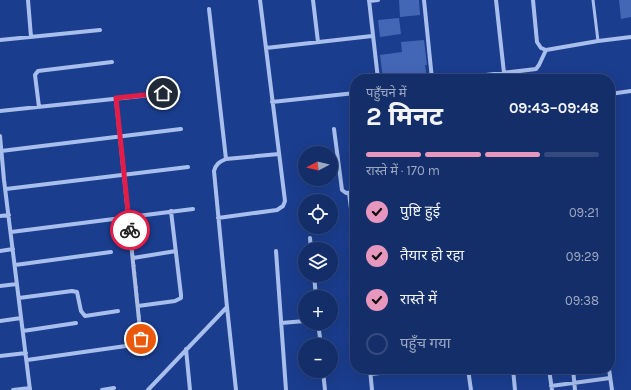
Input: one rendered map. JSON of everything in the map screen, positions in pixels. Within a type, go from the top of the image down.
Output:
[{"type":"street","points":[[28,0],[31,37]]},
{"type":"street","points":[[218,218],[278,210],[283,206],[285,201],[260,0]]},
{"type":"street","points":[[313,0],[318,42]]},
{"type":"street","points":[[377,74],[369,0],[378,0]]},
{"type":"street","points":[[424,0],[431,74]]},
{"type":"street","points":[[496,0],[504,73]]},
{"type":"street","points":[[533,0],[537,42],[541,48],[546,50],[631,37]]},
{"type":"street","points":[[209,9],[226,159]]},
{"type":"street","points":[[0,40],[100,30]]},
{"type":"street","points":[[266,48],[372,36]]},
{"type":"street","points":[[496,74],[536,69],[546,50]]},
{"type":"street","points":[[39,107],[35,74],[38,71],[112,62]]},
{"type":"street","points":[[615,93],[631,91]]},
{"type":"street","points":[[0,111],[179,92]]},
{"type":"street","points":[[272,102],[350,94]]},
{"type":"street","points":[[27,360],[138,344],[141,339],[116,98]]},
{"type":"street","points":[[1,151],[181,129]]},
{"type":"street","points":[[334,129],[342,190],[343,192],[349,193],[350,201]]},
{"type":"street","points":[[0,136],[2,181],[6,189],[30,389],[13,390]]},
{"type":"street","points":[[236,390],[226,306],[214,171],[215,166],[219,162],[226,159],[278,154]]},
{"type":"street","points":[[6,189],[125,176],[188,167]]},
{"type":"street","points":[[11,232],[128,216],[193,209]]},
{"type":"street","points":[[138,306],[175,301],[181,298],[182,295],[171,211]]},
{"type":"street","points":[[0,216],[9,215]]},
{"type":"street","points":[[310,238],[310,242]]},
{"type":"street","points":[[0,251],[13,249]]},
{"type":"street","points":[[133,258],[176,251]]},
{"type":"street","points":[[276,251],[286,390]]},
{"type":"street","points":[[15,265],[111,252]]},
{"type":"street","points":[[0,286],[17,284]]},
{"type":"street","points":[[19,298],[72,291],[77,292],[81,310],[86,316],[118,311]]},
{"type":"street","points":[[148,390],[226,306]]},
{"type":"street","points":[[0,321],[21,318]]},
{"type":"street","points":[[281,323],[298,322]]},
{"type":"street","points":[[23,331],[76,323]]},
{"type":"street","points":[[186,349],[190,390]]},
{"type":"street","points":[[0,356],[26,353]]},
{"type":"street","points":[[370,374],[372,390]]},
{"type":"street","points":[[469,374],[471,390]]},
{"type":"street","points":[[513,374],[515,390]]},
{"type":"street","points":[[550,374],[551,388],[610,378]]},
{"type":"street","points":[[573,374],[575,390]]},
{"type":"street","points":[[610,374],[612,390]]},
{"type":"street","points":[[324,378],[325,390]]},
{"type":"street","points":[[102,390],[114,388]]},
{"type":"lane","points":[[593,0],[598,41]]},
{"type":"building","points":[[399,0],[419,0],[420,15],[400,17]]},
{"type":"building","points":[[619,0],[631,0],[631,17],[621,19]]},
{"type":"building","points":[[399,18],[401,34],[380,37],[378,20]]},
{"type":"building","points":[[424,40],[427,65],[425,65],[426,74],[382,74],[380,55],[402,52],[401,42]]},
{"type":"way so far","points":[[130,230],[141,339]]},
{"type":"route","points":[[130,230],[116,98],[163,93]]}]
